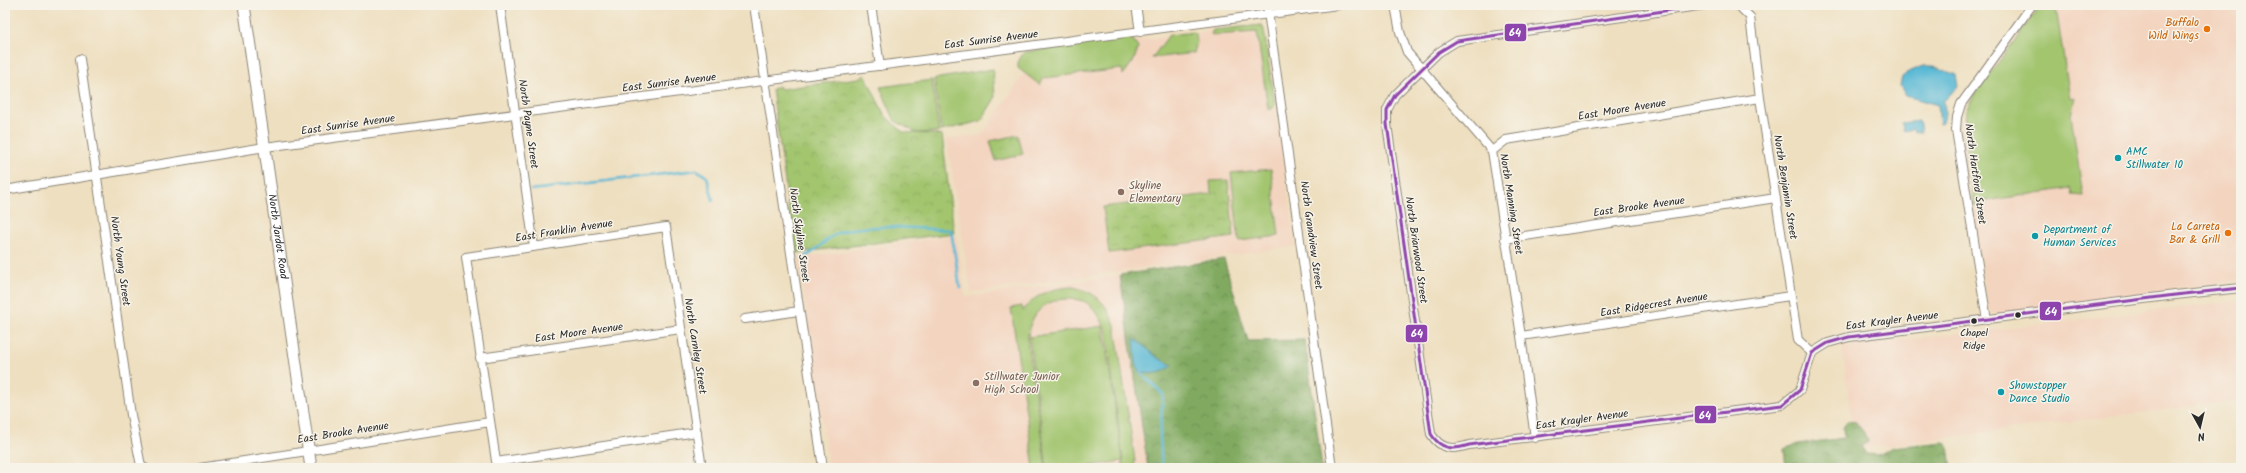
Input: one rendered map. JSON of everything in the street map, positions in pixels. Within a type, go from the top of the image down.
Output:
[{"type":"street","name":"North Jardot Road","points":[[244,5],[311,468]]},
{"type":"street","name":"North Payne Street","points":[[500,5],[534,247]]},
{"type":"street","name":"North Skyline Street","points":[[754,5],[823,468]]},
{"type":"street","points":[[871,5],[880,66]]},
{"type":"street","points":[[1136,5],[1140,32]]},
{"type":"street","name":"North Grandview Street","points":[[1267,5],[1332,468]]},
{"type":"street","name":"East Sunrise Avenue","points":[[5,190],[265,147],[1338,5]]},
{"type":"street","name":"North Manning Street","points":[[1395,5],[1400,32],[1407,52],[1492,151],[1521,336],[1535,438]]},
{"type":"street","points":[[1423,69],[1439,52],[1457,41],[1706,5]]},
{"type":"street","name":"North Benjamin Street","points":[[1735,5],[1739,6],[1750,17],[1760,98],[1798,340],[1812,353]]},
{"type":"street","name":"North Hartford Street","points":[[1987,320],[1956,130],[1957,117],[1961,104],[2032,5]]},
{"type":"street","name":"North Young Street","points":[[80,59],[131,415],[143,467]]},
{"type":"street","name":"North Briarwood Street","points":[[1423,69],[1395,95],[1388,110],[1387,124],[1432,434],[1440,445]]},
{"type":"street","name":"East Moore Avenue","points":[[1492,151],[1506,140],[1760,98]]},
{"type":"street","name":"East Brooke Avenue","points":[[1505,239],[1776,198]]},
{"type":"street","name":"East Franklin Avenue","points":[[480,358],[466,257],[666,227]]},
{"type":"street","name":"North Carnley Street","points":[[666,227],[702,468]]},
{"type":"street","name":"East Krayler Avenue","points":[[1440,445],[1448,449],[1457,449],[1782,405],[1800,390],[1812,353],[1828,343],[1849,337],[2175,295],[2241,288]]},
{"type":"street","name":"East Ridgecrest Avenue","points":[[1521,336],[1790,296]]},
{"type":"street","points":[[744,319],[799,311]]},
{"type":"street","name":"East Moore Avenue","points":[[480,358],[682,329]]},
{"type":"street","points":[[480,358],[497,465],[697,432]]},
{"type":"street","name":"East Brooke Avenue","points":[[200,468],[308,449],[490,422]]},
{"type":"shaded area","points":[[2037,5],[2241,5],[2241,280],[1999,315],[1992,313],[1987,306],[1961,127],[1969,101]]},
{"type":"shaded area","name":"Skyline Elementary","points":[[1263,24],[1296,246],[971,293],[947,139],[982,135],[1024,74],[1017,56]]},
{"type":"shaded area","name":"Stillwater Junior High School","points":[[957,235],[966,297],[1120,275],[1148,468],[829,468],[798,258]]},
{"type":"shaded area","points":[[2241,301],[2241,400],[1855,449],[1842,347]]},
{"type":"green space","points":[[2041,5],[2062,5],[2056,8],[2070,98],[2075,97],[2071,115],[2083,196],[2073,195],[2071,188],[1985,201],[1986,206],[1975,205],[1965,133],[1966,110],[1975,94]]},
{"type":"green space","points":[[1262,25],[1275,105],[1272,109],[1268,109],[1257,32],[1211,34],[1213,30]]},
{"type":"green space","points":[[1194,32],[1196,34],[1197,42],[1194,53],[1152,58],[1169,35]]},
{"type":"green space","points":[[1132,38],[1138,48],[1134,60],[1123,75],[1122,69],[1044,78],[1040,85],[1018,68],[1018,62],[1024,52]]},
{"type":"green space","points":[[993,69],[995,98],[981,121],[941,131],[934,79]]},
{"type":"green space","points":[[865,75],[885,116],[903,132],[942,135],[954,233],[795,253],[772,89],[779,86],[781,89],[859,78]]},
{"type":"green space","points":[[932,80],[939,132],[917,133],[895,121],[880,87]]},
{"type":"green space","points":[[1018,135],[1023,154],[996,161],[990,141]]},
{"type":"green space","points":[[1271,169],[1279,236],[1239,241],[1231,173]]},
{"type":"green space","points":[[1228,180],[1234,237],[1109,253],[1103,207],[1211,194],[1210,181]]},
{"type":"green space","points":[[1224,259],[1248,341],[1305,340],[1322,468],[1148,468],[1120,275]]},
{"type":"green space","points":[[1073,287],[1089,292],[1100,300],[1108,310],[1115,325],[1135,461],[1134,468],[1122,468],[1123,461],[1106,330],[1096,312],[1087,303],[1074,299],[1066,299],[1049,303],[1042,308],[1036,313],[1029,328],[1028,345],[1046,468],[1034,468],[1011,308],[1022,306],[1023,311],[1033,300],[1051,290]]},
{"type":"green space","points":[[1103,326],[1123,461],[1077,468],[1047,468],[1029,337]]},
{"type":"green space","points":[[1847,421],[1856,422],[1868,438],[1868,442],[1861,446],[1866,454],[1879,455],[1892,447],[1944,442],[1948,446],[1951,468],[1786,468],[1784,449],[1798,444],[1844,438],[1843,428]]},
{"type":"water","points":[[1923,66],[1934,66],[1956,75],[1958,86],[1943,102],[1945,107],[1945,115],[1943,123],[1940,124],[1938,105],[1906,96],[1900,86],[1902,77],[1910,71]]},
{"type":"water","points":[[1919,121],[1921,132],[1914,132],[1913,129],[1903,131],[1902,123]]},
{"type":"water","points":[[1134,338],[1158,358],[1172,365],[1158,373],[1141,373],[1136,363]]},
{"type":"waterway","points":[[531,190],[697,170],[707,177],[713,200]]},
{"type":"waterway","points":[[806,256],[832,236],[844,231],[855,229],[882,227],[951,230],[960,288]]},
{"type":"waterway","points":[[1141,373],[1163,394],[1160,435],[1162,468]]},
{"type":"transit line","name":"64","points":[[1705,5],[1457,41],[1439,52],[1395,95],[1387,110],[1387,124],[1431,434],[1443,446],[1458,448],[1469,445],[1782,405],[1800,390],[1812,353],[1828,343],[1849,337],[2175,295],[2241,288]]},
{"type":"place","name":"Buffalo Wild Wings","points":[[2207,29]]},
{"type":"place","name":"AMC Stillwater 10","points":[[2118,158]]},
{"type":"place","name":"Skyline Elementary","points":[[1121,192]]},
{"type":"place","name":"La Carreta Bar & Grill","points":[[2228,233]]},
{"type":"place","name":"Department of Human Services","points":[[2035,236]]},
{"type":"place","name":"Chapel Ridge","points":[[1974,321]]},
{"type":"place","name":"Stillwater Junior High School","points":[[976,383]]},
{"type":"place","name":"Showstopper Dance Studio","points":[[2001,392]]}]
